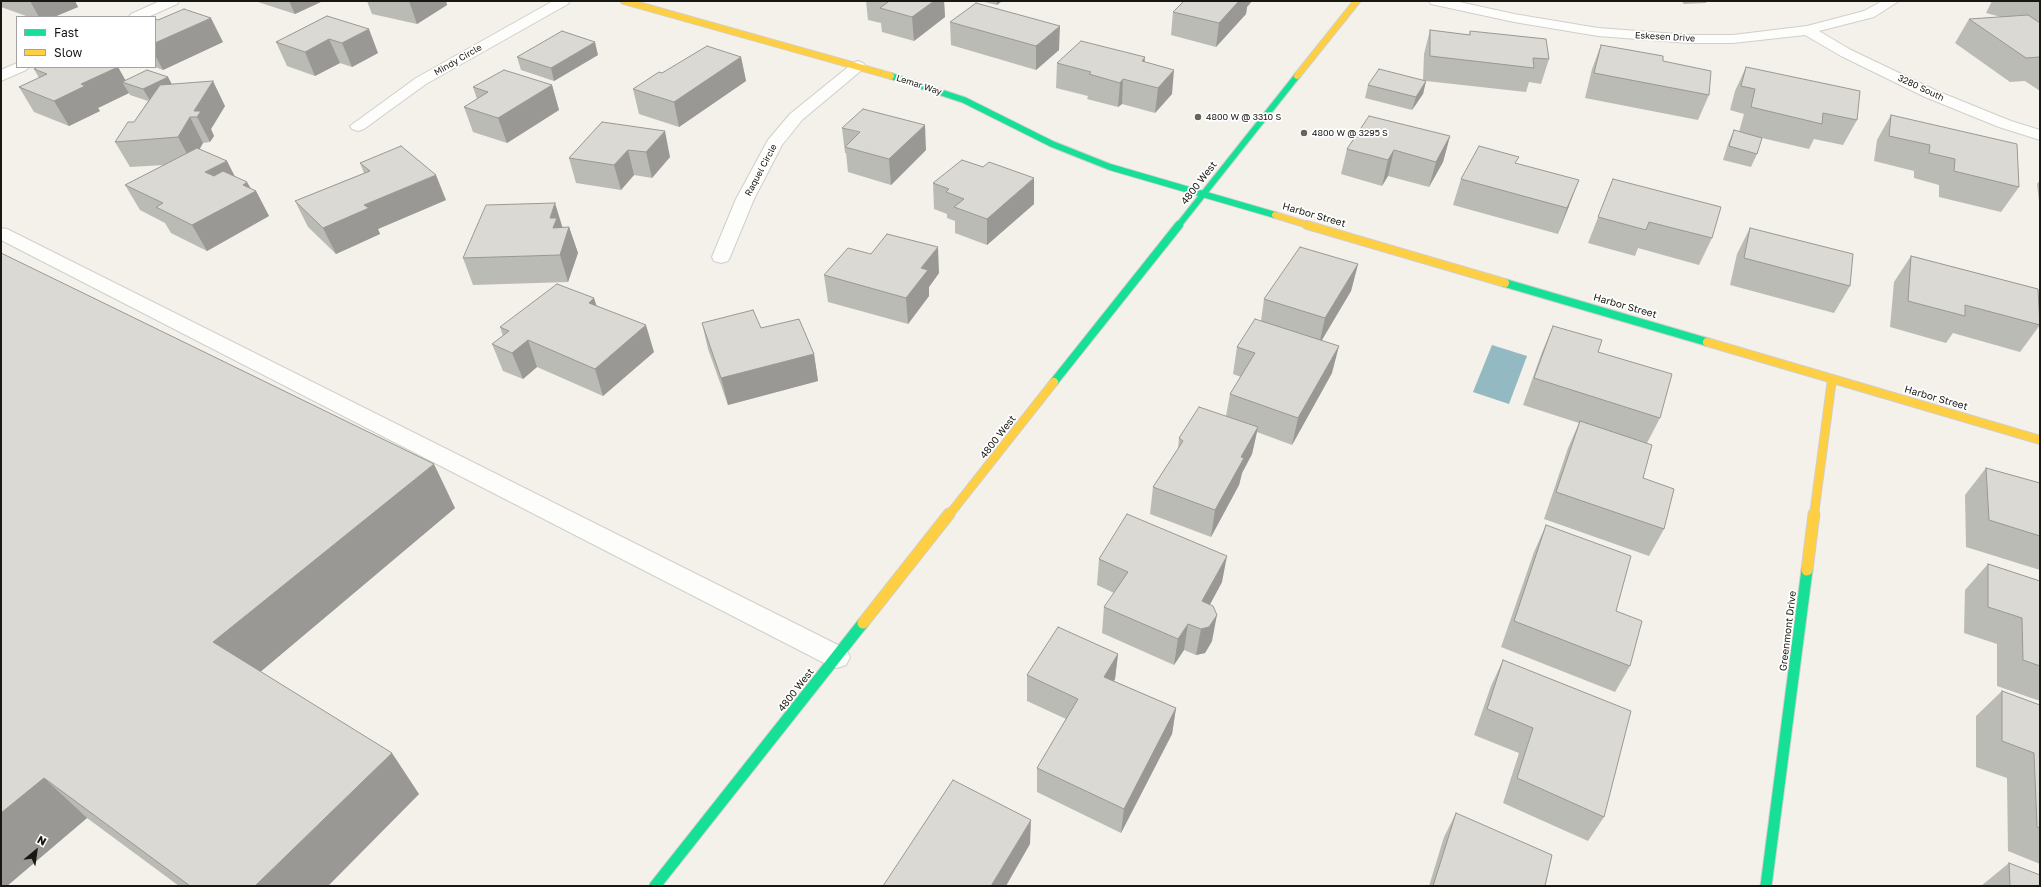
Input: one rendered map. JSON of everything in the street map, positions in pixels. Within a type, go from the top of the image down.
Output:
[{"type":"street","points":[[138,16],[172,1]]},
{"type":"street","name":"Mindy Circle","points":[[358,126],[421,81],[563,1]]},
{"type":"street","name":"Lemar Way","points":[[624,1],[929,87],[964,100],[1052,144],[1110,167],[1204,194]]},
{"type":"street","name":"4800 West","points":[[655,886],[1357,1]]},
{"type":"street","name":"Eskesen Drive","points":[[1436,1],[1554,25],[1644,37],[1733,39],[1807,30],[1869,14],[1892,1]]},
{"type":"street","name":"3280 South","points":[[1807,30],[1846,53],[1931,94],[2005,124],[2040,135]]},
{"type":"street","name":"Raquel Circle","points":[[721,257],[745,199],[774,144],[796,117],[858,66]]},
{"type":"street","points":[[1,76],[19,68]]},
{"type":"street","name":"Harbor Street","points":[[1204,194],[2040,440]]},
{"type":"street","points":[[1,233],[837,657]]},
{"type":"street","name":"Greenmont Drive","points":[[1766,886],[1832,378]]},
{"type":"water","points":[[1492,345],[1527,356],[1509,404],[1473,392]]},
{"type":"building","points":[[884,1],[934,1],[912,17],[880,8],[888,2]]},
{"type":"building","points":[[1184,1],[1239,1],[1219,23],[1173,12]]},
{"type":"building","points":[[976,3],[1060,26],[1036,46],[950,22]]},
{"type":"building","points":[[184,9],[211,18],[156,43],[156,19],[158,20]]},
{"type":"building","points":[[2028,15],[2040,23],[2040,57],[2026,58],[1969,19]]},
{"type":"building","points":[[327,16],[369,29],[342,43],[329,39],[305,52],[276,42]]},
{"type":"building","points":[[1430,30],[1470,35],[1470,31],[1546,39],[1549,59],[1533,58],[1534,68],[1430,56]]},
{"type":"building","points":[[562,31],[595,42],[551,68],[517,57]]},
{"type":"building","points":[[1081,41],[1145,57],[1142,61],[1174,70],[1158,88],[1123,79],[1120,83],[1089,74],[1091,72],[1057,63]]},
{"type":"building","points":[[1601,45],[1663,56],[1663,61],[1711,71],[1709,95],[1594,73]]},
{"type":"building","points":[[707,46],[741,57],[674,102],[633,89],[659,72],[662,73]]},
{"type":"building","points":[[1746,67],[1860,91],[1857,120],[1823,113],[1822,124],[1751,107],[1755,89],[1741,86]]},
{"type":"building","points":[[116,68],[81,84],[85,86],[54,101],[19,87],[47,74],[34,69]]},
{"type":"building","points":[[1379,69],[1426,81],[1416,97],[1368,85]]},
{"type":"building","points":[[147,70],[168,77],[143,89],[122,82]]},
{"type":"building","points":[[504,70],[552,85],[498,118],[464,107],[488,92],[473,87]]},
{"type":"building","points":[[213,81],[194,111],[201,111],[197,117],[190,117],[178,137],[115,142],[128,122],[134,122],[160,85]]},
{"type":"building","points":[[863,109],[925,125],[889,159],[845,147],[860,132],[842,128]]},
{"type":"building","points":[[1891,115],[2017,144],[2019,187],[1954,171],[1955,159],[1929,153],[1930,145],[1889,136]]},
{"type":"building","points":[[1369,116],[1450,136],[1436,162],[1394,150],[1388,160],[1347,149]]},
{"type":"building","points":[[602,122],[665,131],[646,152],[628,150],[614,165],[569,158]]},
{"type":"building","points":[[1734,130],[1762,138],[1757,154],[1729,146]]},
{"type":"building","points":[[401,146],[436,175],[364,205],[369,208],[323,228],[295,201],[370,171],[360,163]]},
{"type":"building","points":[[1479,146],[1519,157],[1515,163],[1579,180],[1567,208],[1461,179]]},
{"type":"building","points":[[197,148],[227,161],[205,172],[214,176],[223,171],[247,182],[243,185],[256,191],[192,225],[156,207],[163,203],[125,185]]},
{"type":"building","points":[[962,160],[983,167],[989,162],[1034,178],[987,219],[954,207],[964,199],[946,192],[949,189],[933,183]]},
{"type":"building","points":[[1613,179],[1721,207],[1712,238],[1649,222],[1646,230],[1598,217]]},
{"type":"building","points":[[555,203],[550,218],[557,218],[553,228],[569,227],[560,255],[463,258],[486,205]]},
{"type":"building","points":[[1750,228],[1853,254],[1850,286],[1744,258]]},
{"type":"building","points":[[887,234],[938,247],[921,268],[928,270],[906,298],[824,275],[848,248],[871,254]]},
{"type":"building","points":[[1300,247],[1358,264],[1325,318],[1264,299]]},
{"type":"building","points":[[1,253],[434,464],[213,642],[392,753],[255,886],[190,886],[44,778],[1,813]]},
{"type":"building","points":[[1911,256],[2038,289],[2040,325],[1965,305],[1965,316],[1908,301]]},
{"type":"building","points":[[557,284],[594,298],[589,303],[646,325],[595,369],[528,340],[512,353],[492,344],[509,331],[500,327]]},
{"type":"building","points":[[753,310],[761,328],[799,319],[814,354],[721,378],[702,323]]},
{"type":"building","points":[[1255,319],[1339,346],[1298,418],[1230,394],[1255,353],[1237,347]]},
{"type":"building","points":[[1553,326],[1602,340],[1598,352],[1672,374],[1660,418],[1534,378]]},
{"type":"building","points":[[1199,407],[1258,427],[1241,457],[1244,458],[1215,510],[1153,487],[1183,441],[1179,438]]},
{"type":"building","points":[[1580,421],[1652,445],[1643,478],[1674,489],[1664,529],[1556,492]]},
{"type":"building","points":[[1986,468],[2040,483],[2040,536],[1989,520]]},
{"type":"building","points":[[1127,514],[1227,556],[1202,601],[1213,606],[1217,615],[1209,627],[1201,629],[1188,624],[1178,639],[1104,607],[1128,572],[1099,559]]},
{"type":"building","points":[[1546,525],[1631,556],[1616,611],[1642,621],[1630,666],[1514,621]]},
{"type":"building","points":[[1988,564],[2040,581],[2040,666],[2023,660],[2022,618],[1988,607]]},
{"type":"building","points":[[1058,627],[1118,654],[1104,677],[1176,708],[1124,809],[1037,768],[1078,699],[1027,675]]},
{"type":"building","points":[[1503,660],[1631,711],[1604,817],[1517,778],[1533,728],[1487,709]]},
{"type":"building","points":[[2002,691],[2040,705],[2040,828],[2037,827],[2034,753],[2002,741]]},
{"type":"building","points":[[953,780],[1031,820],[991,886],[883,886]]},
{"type":"building","points":[[1456,813],[1552,855],[1545,886],[1433,886]]},
{"type":"building","points":[[2009,863],[2040,875],[2040,886],[2010,886]]},
{"type":"traffic: fast","points":[[891,76],[929,87],[964,100],[1052,144],[1110,167],[1275,215]]},
{"type":"traffic: fast","points":[[1054,382],[1297,76]]},
{"type":"traffic: fast","points":[[1505,283],[1707,342]]},
{"type":"traffic: fast","points":[[1766,886],[1807,570]]},
{"type":"traffic: fast","points":[[655,886],[863,623]]},
{"type":"traffic: slow","points":[[624,1],[891,76]]},
{"type":"traffic: slow","points":[[1297,76],[1357,1]]},
{"type":"traffic: slow","points":[[1275,215],[1505,283]]},
{"type":"traffic: slow","points":[[1707,342],[2040,440]]},
{"type":"traffic: slow","points":[[1807,570],[1832,379]]},
{"type":"traffic: slow","points":[[863,623],[1054,382]]},
{"type":"place","name":"4800 W @ 3310 S","points":[[1198,117]]},
{"type":"place","name":"4800 W @ 3295 S","points":[[1304,133]]}]
